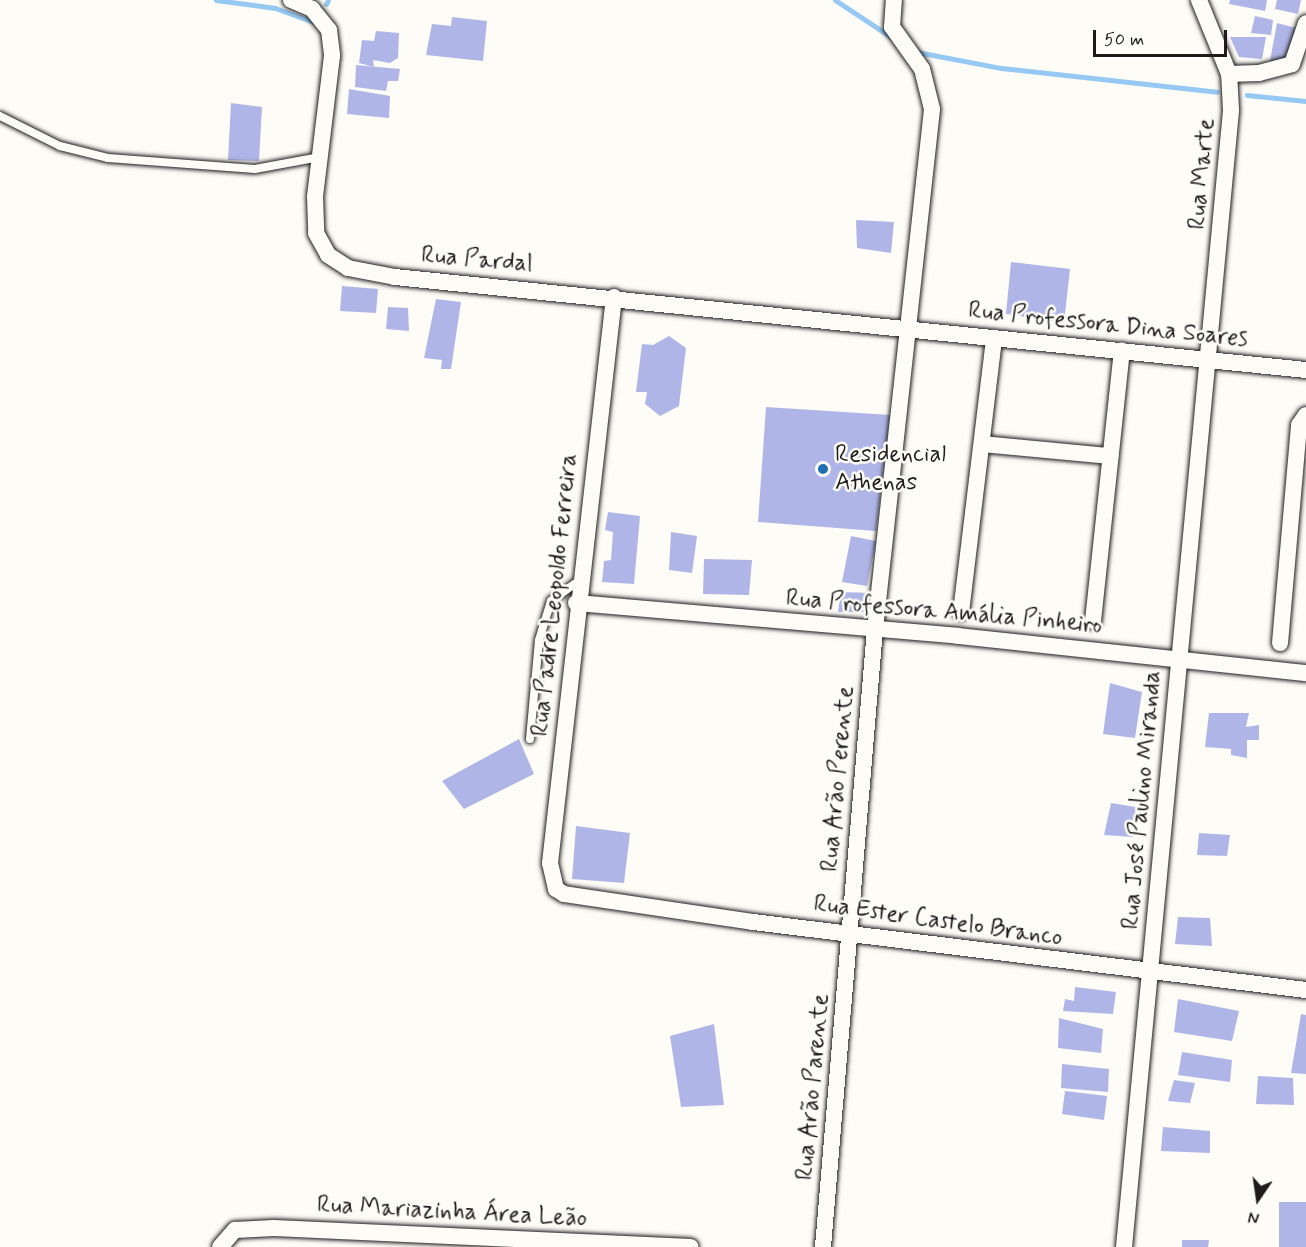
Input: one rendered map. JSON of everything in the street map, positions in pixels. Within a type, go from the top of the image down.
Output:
[{"type":"street","name":"Rua Pardal","points":[[291,0],[312,9],[328,30],[332,56],[320,157],[316,233],[328,255],[348,268],[395,277],[614,297],[905,329]]},
{"type":"street","points":[[875,629],[905,329],[932,109],[922,69],[892,27],[894,0]]},
{"type":"street","name":"Rua Marte","points":[[1200,0],[1229,74],[1231,110],[1209,358]]},
{"type":"street","points":[[1229,74],[1259,73],[1292,63],[1306,23]]},
{"type":"street","name":"Rua Padre Leopoldo Ferreira","points":[[564,894],[550,880],[550,863],[576,603],[614,297]]},
{"type":"street","name":"Rua Professora Dina Soares","points":[[905,329],[1209,358],[1306,370]]},
{"type":"street","points":[[961,612],[994,338]]},
{"type":"street","points":[[1093,621],[1122,351]]},
{"type":"street","name":"Rua José Paulino Miranda","points":[[1124,1247],[1209,358]]},
{"type":"street","points":[[1280,643],[1299,425],[1306,415]]},
{"type":"street","points":[[982,444],[1110,456]]},
{"type":"street","name":"Rua Professora Amália Pinheiro","points":[[576,603],[875,629],[1306,673]]},
{"type":"street","name":"Rua Arão Perente","points":[[850,932],[875,629]]},
{"type":"street","name":"Rua Ester Castelo Branco","points":[[564,894],[1150,974],[1306,990]]},
{"type":"street","name":"Rua Arão Parente","points":[[823,1247],[850,932]]},
{"type":"street","name":"Rua Mariazinha Área Leão","points":[[220,1247],[235,1230],[274,1228],[691,1247]]},
{"type":"lane","points":[[0,116],[60,146],[108,159],[255,170],[320,157]]},
{"type":"lane","points":[[530,739],[539,640],[551,601],[579,581]]},
{"type":"building","points":[[1230,0],[1267,0],[1265,11],[1229,4]]},
{"type":"building","points":[[1277,0],[1301,0],[1298,14],[1275,9]]},
{"type":"building","points":[[1255,16],[1273,20],[1271,35],[1251,33]]},
{"type":"building","points":[[452,17],[487,21],[483,61],[426,55],[432,24],[451,26]]},
{"type":"building","points":[[1277,23],[1296,28],[1290,61],[1270,61]]},
{"type":"building","points":[[376,31],[399,33],[398,58],[390,63],[373,60],[374,67],[359,63],[362,40],[374,41]]},
{"type":"building","points":[[1230,37],[1266,37],[1262,59],[1239,57]]},
{"type":"building","points":[[356,65],[400,69],[398,81],[388,81],[386,91],[355,87]]},
{"type":"building","points":[[349,89],[390,96],[389,118],[347,114]]},
{"type":"building","points":[[231,103],[262,107],[259,161],[228,160]]},
{"type":"building","points":[[856,220],[894,222],[891,253],[857,248]]},
{"type":"building","points":[[1011,262],[1070,269],[1064,323],[1006,314]]},
{"type":"building","points":[[342,286],[378,289],[376,313],[340,311]]},
{"type":"building","points":[[436,299],[461,302],[451,369],[441,369],[442,360],[424,358]]},
{"type":"building","points":[[388,307],[408,308],[409,331],[386,329]]},
{"type":"building","points":[[669,336],[686,348],[679,406],[660,416],[645,404],[647,392],[636,392],[642,344],[653,345]]},
{"type":"building","name":"Residencial Athenas","points":[[766,407],[890,415],[876,531],[758,522]]},
{"type":"building","points":[[608,512],[640,516],[634,584],[602,582],[604,561],[611,560],[613,532],[605,530]]},
{"type":"building","points":[[671,532],[697,536],[692,573],[669,570]]},
{"type":"building","points":[[851,536],[876,541],[867,586],[842,582]]},
{"type":"building","points":[[704,559],[752,560],[749,595],[703,594]]},
{"type":"building","points":[[841,592],[873,593],[870,612],[838,612]]},
{"type":"building","points":[[1110,683],[1142,692],[1135,738],[1103,734]]},
{"type":"building","points":[[1209,713],[1249,713],[1246,727],[1259,725],[1259,740],[1247,740],[1247,758],[1231,755],[1231,749],[1205,747]]},
{"type":"building","points":[[519,739],[534,774],[464,809],[442,781]]},
{"type":"building","points":[[1111,803],[1136,807],[1133,837],[1104,835]]},
{"type":"building","points":[[576,826],[630,833],[624,883],[572,879]]},
{"type":"building","points":[[1199,833],[1230,835],[1227,856],[1197,855]]},
{"type":"building","points":[[1178,917],[1210,918],[1212,946],[1175,944]]},
{"type":"building","points":[[1075,987],[1116,992],[1113,1014],[1063,1011],[1065,999],[1074,1001]]},
{"type":"building","points":[[1178,999],[1239,1011],[1232,1041],[1174,1032]]},
{"type":"building","points":[[1301,1014],[1306,1015],[1306,1074],[1291,1073]]},
{"type":"building","points":[[1059,1018],[1103,1029],[1101,1053],[1058,1048]]},
{"type":"building","points":[[714,1024],[724,1105],[681,1107],[670,1036]]},
{"type":"building","points":[[1182,1052],[1232,1060],[1230,1082],[1178,1075]]},
{"type":"building","points":[[1062,1064],[1109,1069],[1108,1092],[1061,1088]]},
{"type":"building","points":[[1258,1076],[1293,1078],[1294,1105],[1256,1104]]},
{"type":"building","points":[[1174,1080],[1195,1083],[1190,1103],[1168,1101]]},
{"type":"building","points":[[1065,1091],[1107,1096],[1104,1120],[1062,1114]]},
{"type":"building","points":[[1163,1127],[1210,1131],[1210,1153],[1161,1151]]},
{"type":"building","points":[[1279,1202],[1306,1202],[1306,1247],[1279,1247]]},
{"type":"building","points":[[1182,1240],[1209,1240],[1208,1247],[1182,1247]]},
{"type":"waterway","points":[[216,0],[275,8],[314,22]]},
{"type":"waterway","points":[[326,4],[328,0]]},
{"type":"waterway","points":[[835,0],[894,39]]},
{"type":"waterway","points":[[917,52],[1001,68],[1217,92]]},
{"type":"waterway","points":[[1247,95],[1306,101]]},
{"type":"place","name":"Residencial Athenas","points":[[823,469]]}]
